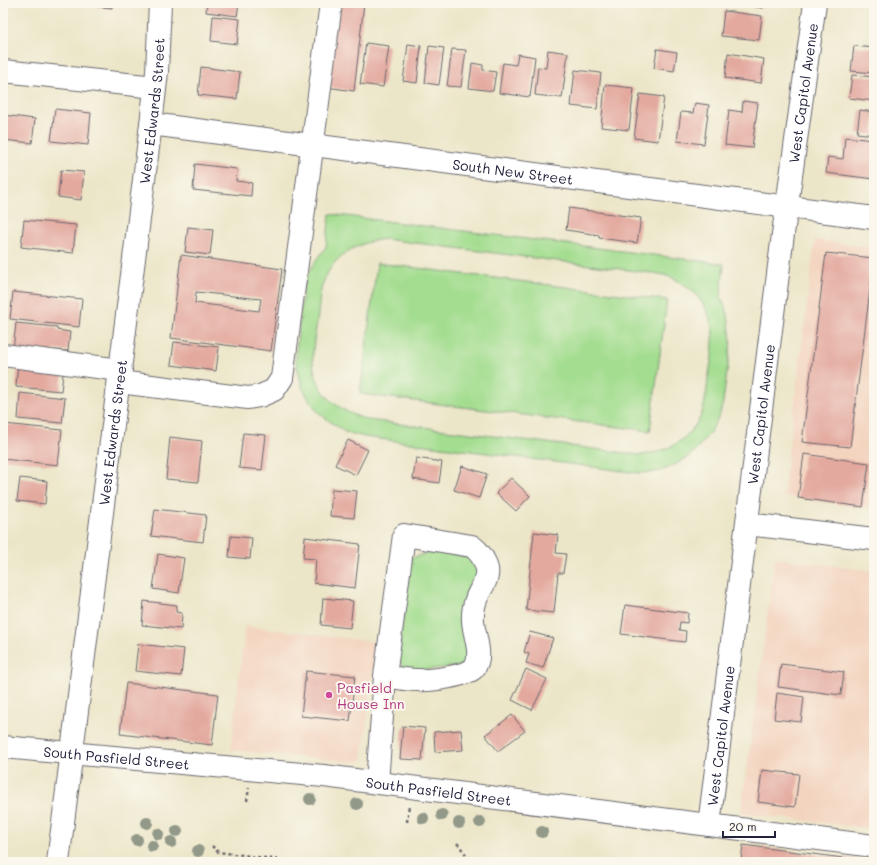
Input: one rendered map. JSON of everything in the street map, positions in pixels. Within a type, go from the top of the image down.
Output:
[{"type":"street","name":"West Edwards Street","points":[[58,862],[151,124],[155,87],[160,3]]},
{"type":"street","points":[[3,355],[248,398],[260,396],[274,390],[282,378],[331,3]]},
{"type":"street","name":"West Capitol Avenue","points":[[709,825],[787,206],[815,3]]},
{"type":"street","points":[[3,71],[155,87]]},
{"type":"street","name":"South New Street","points":[[151,124],[874,218]]},
{"type":"street","points":[[747,524],[874,539]]},
{"type":"street","points":[[377,783],[380,762],[385,676],[404,535],[472,546],[480,552],[487,568],[487,579],[477,597],[473,615],[478,653],[477,662],[473,669],[463,674],[448,678],[419,681],[385,676]]},
{"type":"street","name":"South Pasfield Street","points":[[3,747],[324,776],[709,825],[873,849]]},
{"type":"path","points":[[247,801],[249,784]]},
{"type":"path","points":[[407,822],[409,800]]},
{"type":"path","points":[[457,843],[472,862]]},
{"type":"path","points":[[212,846],[218,852],[298,862]]},
{"type":"shaded area","points":[[815,240],[874,248],[874,508],[783,496]]},
{"type":"shaded area","points":[[775,558],[874,571],[874,829],[741,813]]},
{"type":"shaded area","points":[[245,626],[376,642],[362,760],[353,762],[231,750]]},
{"type":"green space","points":[[330,214],[724,264],[721,297],[728,314],[731,341],[720,414],[711,431],[697,449],[688,457],[671,467],[657,472],[638,473],[365,437],[345,432],[318,412],[310,401],[303,389],[296,363],[303,291],[307,276],[316,260],[326,247]],"holes":[[[384,239],[660,274],[682,283],[691,290],[706,309],[713,331],[712,356],[706,398],[700,417],[693,428],[682,439],[664,450],[641,455],[368,420],[347,412],[330,400],[324,392],[315,373],[313,347],[320,297],[327,273],[339,258],[347,252],[355,247],[374,241]]]},
{"type":"green space","points":[[377,263],[667,300],[650,431],[360,394]]},
{"type":"green space","points":[[437,550],[469,558],[478,570],[467,652],[465,660],[460,666],[413,671],[403,667],[398,658],[411,558]]},
{"type":"building","points":[[112,3],[112,8],[74,4]]},
{"type":"building","points":[[207,3],[239,3],[237,16],[206,12]]},
{"type":"building","points":[[337,3],[364,3],[354,91],[326,87]]},
{"type":"building","points":[[726,3],[763,3],[763,8]]},
{"type":"building","points":[[724,11],[762,16],[759,40],[721,36]]},
{"type":"building","points":[[213,16],[240,19],[237,44],[211,41]]},
{"type":"building","points":[[366,43],[389,46],[383,87],[360,84]]},
{"type":"building","points":[[408,44],[421,46],[417,83],[403,81]]},
{"type":"building","points":[[429,46],[444,48],[439,85],[425,83]]},
{"type":"building","points":[[854,46],[874,48],[874,73],[851,71]]},
{"type":"building","points":[[452,49],[466,50],[461,87],[447,86]]},
{"type":"building","points":[[657,49],[677,52],[674,71],[654,68]]},
{"type":"building","points":[[548,50],[568,53],[562,98],[535,95],[538,67],[546,68]]},
{"type":"building","points":[[728,53],[764,59],[761,83],[725,78]]},
{"type":"building","points":[[518,54],[535,57],[530,97],[499,93],[503,63],[516,65]]},
{"type":"building","points":[[472,63],[483,65],[483,70],[496,72],[493,91],[469,88]]},
{"type":"building","points":[[201,67],[240,72],[237,99],[198,95]]},
{"type":"building","points":[[575,70],[601,73],[597,109],[571,106]]},
{"type":"building","points":[[852,75],[874,77],[874,101],[849,98]]},
{"type":"building","points":[[605,85],[634,88],[629,130],[601,127]]},
{"type":"building","points":[[640,94],[664,97],[658,141],[634,138]]},
{"type":"building","points":[[743,101],[758,103],[752,148],[725,145],[729,110],[742,112]]},
{"type":"building","points":[[695,103],[709,105],[704,144],[677,141],[681,112],[693,113]]},
{"type":"building","points":[[55,109],[91,113],[88,145],[51,141]]},
{"type":"building","points":[[860,110],[874,112],[874,135],[857,133]]},
{"type":"building","points":[[3,115],[35,119],[32,143],[3,140]]},
{"type":"building","points":[[845,137],[874,140],[874,179],[826,173],[828,157],[843,159]]},
{"type":"building","points":[[195,164],[237,169],[236,181],[252,183],[251,196],[193,190]]},
{"type":"building","points":[[61,170],[84,172],[81,200],[58,197]]},
{"type":"building","points":[[569,208],[641,218],[637,243],[599,238],[599,235],[566,230]]},
{"type":"building","points":[[24,220],[76,225],[73,253],[21,247]]},
{"type":"building","points":[[188,227],[213,230],[210,255],[185,252]]},
{"type":"building","points":[[826,253],[874,258],[850,447],[802,442]]},
{"type":"building","points":[[181,255],[282,269],[271,351],[171,338]],"holes":[[[196,292],[261,299],[259,311],[195,303]]]},
{"type":"building","points":[[13,292],[82,299],[79,327],[10,319]]},
{"type":"building","points":[[16,323],[57,327],[57,330],[70,332],[68,351],[54,350],[54,354],[13,350]]},
{"type":"building","points":[[174,342],[219,347],[216,371],[171,365]]},
{"type":"building","points":[[18,362],[64,366],[61,391],[16,387]]},
{"type":"building","points":[[20,393],[65,398],[62,423],[18,419]]},
{"type":"building","points":[[4,424],[62,430],[58,465],[3,459]]},
{"type":"building","points":[[243,433],[266,435],[262,470],[239,468]]},
{"type":"building","points":[[170,437],[202,441],[198,482],[166,479]]},
{"type":"building","points":[[348,440],[368,450],[356,475],[335,465]]},
{"type":"building","points":[[804,454],[869,463],[863,507],[798,498]]},
{"type":"building","points":[[416,458],[442,462],[439,483],[413,479]]},
{"type":"building","points":[[462,466],[487,474],[479,498],[454,490]]},
{"type":"building","points":[[20,478],[47,481],[45,504],[17,501]]},
{"type":"building","points":[[511,478],[530,496],[516,511],[496,493]]},
{"type":"building","points":[[332,489],[357,491],[354,518],[330,516]]},
{"type":"building","points":[[155,509],[206,515],[203,542],[151,536]]},
{"type":"building","points":[[534,532],[558,535],[556,553],[566,554],[563,573],[558,573],[554,613],[526,610]]},
{"type":"building","points":[[231,536],[252,538],[250,559],[229,557]]},
{"type":"building","points":[[305,537],[360,544],[355,588],[314,583],[316,559],[303,558]]},
{"type":"building","points":[[158,554],[184,558],[179,593],[153,589]]},
{"type":"building","points":[[323,598],[353,601],[350,628],[321,625]]},
{"type":"building","points":[[144,601],[177,605],[176,612],[182,613],[181,629],[142,625]]},
{"type":"building","points":[[625,605],[688,613],[687,623],[680,622],[679,630],[686,631],[685,642],[621,634]]},
{"type":"building","points":[[530,632],[553,638],[543,668],[526,663],[529,654],[524,652]]},
{"type":"building","points":[[138,644],[184,649],[181,676],[135,671]]},
{"type":"building","points":[[781,664],[844,672],[841,695],[778,687]]},
{"type":"building","points":[[526,669],[547,679],[532,710],[512,700]]},
{"type":"building","points":[[306,671],[355,676],[350,721],[301,716]]},
{"type":"building","points":[[126,683],[218,694],[212,745],[120,734]]},
{"type":"building","points":[[777,693],[804,697],[801,722],[774,719]]},
{"type":"building","points":[[512,715],[525,731],[498,751],[485,735]]},
{"type":"building","points":[[403,726],[425,728],[422,760],[400,759]]},
{"type":"building","points":[[461,730],[463,750],[435,752],[434,732]]},
{"type":"building","points":[[762,770],[799,774],[795,807],[758,802]]},
{"type":"building","points":[[743,845],[859,860],[859,862],[736,862],[736,860],[741,861]]},
{"type":"place","name":"Pasfield House Inn","points":[[329,695]]}]
